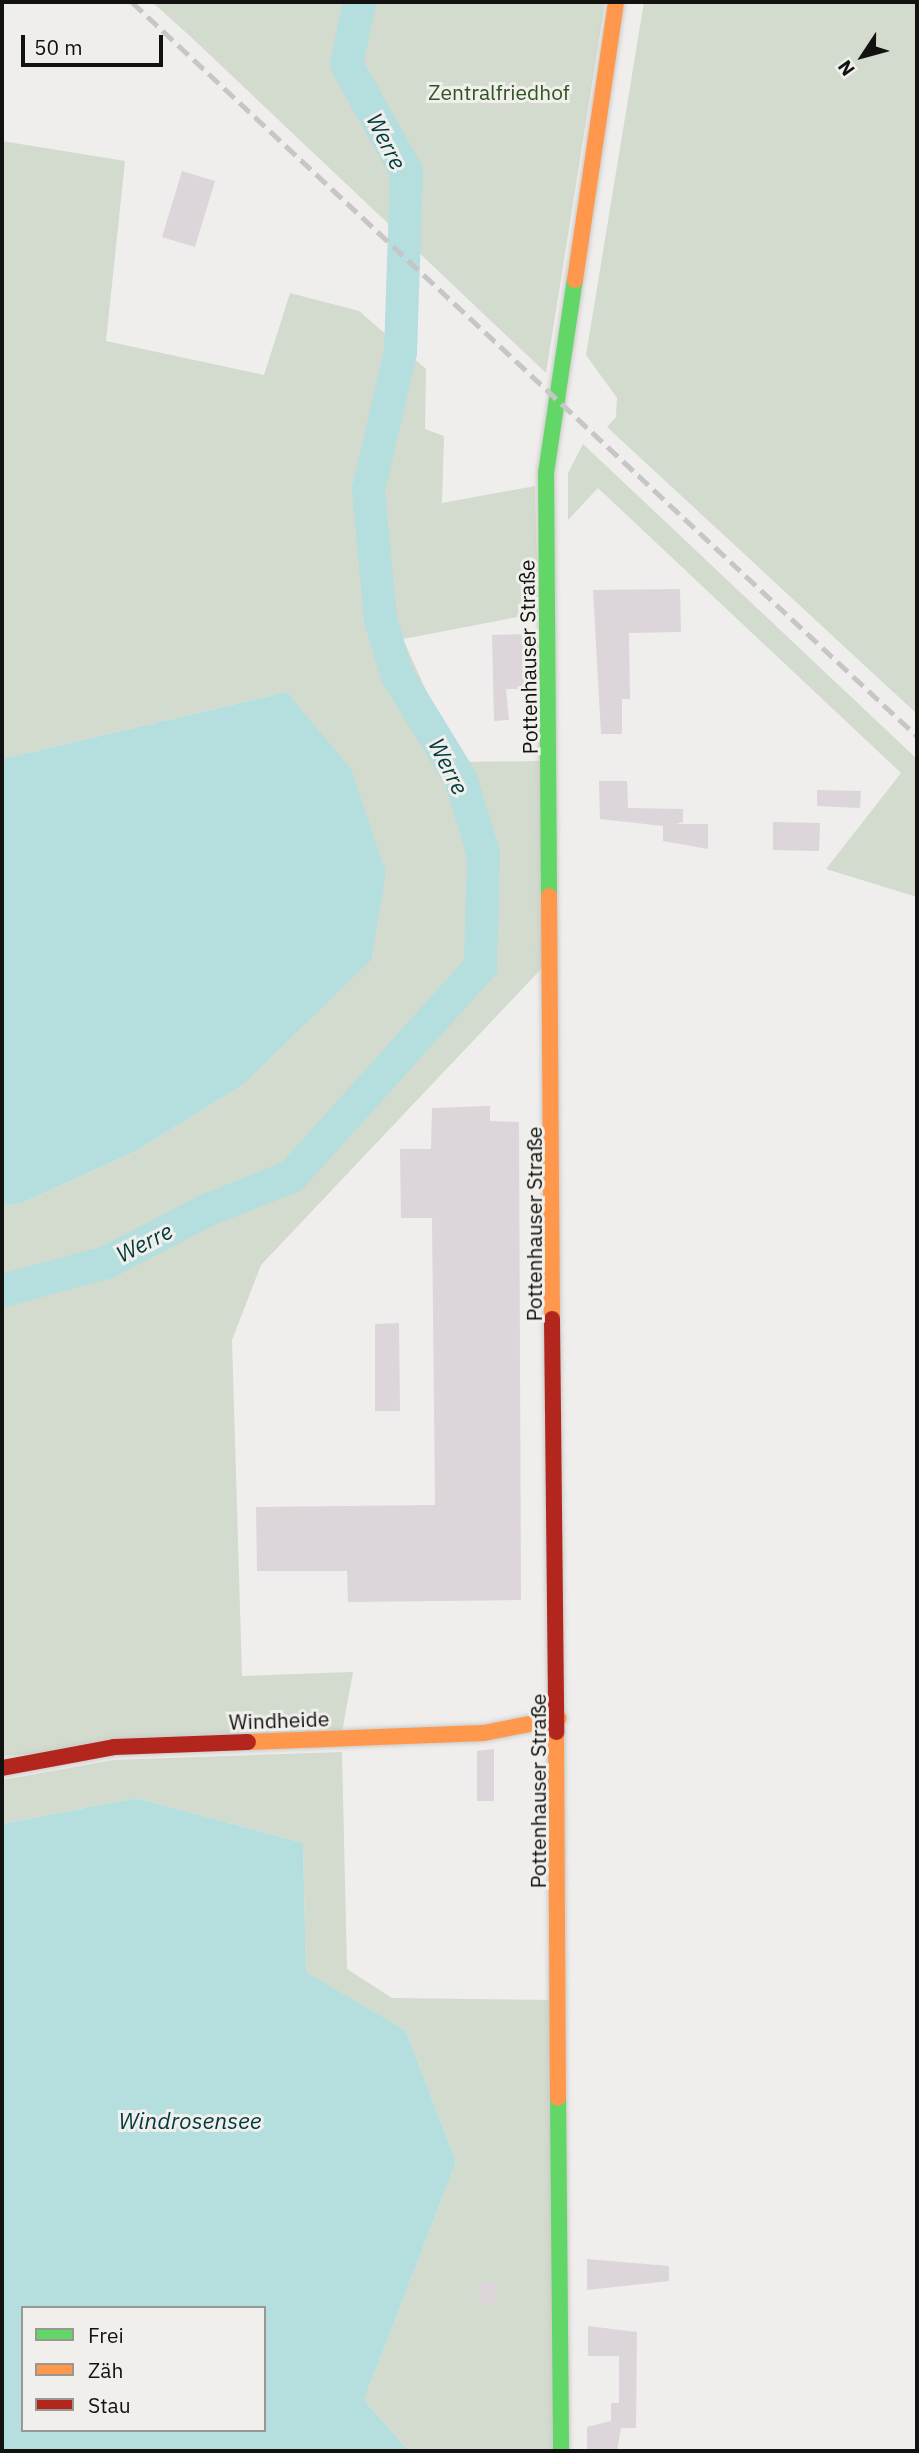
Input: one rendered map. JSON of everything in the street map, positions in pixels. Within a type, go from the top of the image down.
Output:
[{"type":"street","name":"Pottenhauser Straße","points":[[561,2451],[559,1718],[546,472],[617,2]]},
{"type":"street","name":"Windheide","points":[[2,1768],[114,1747],[484,1733],[559,1718]]},
{"type":"green space","name":"Zentralfriedhof","points":[[152,2],[605,2],[546,373],[191,37]]},
{"type":"green space","points":[[644,2],[917,2],[917,714],[607,427],[616,417],[617,398],[586,355]]},
{"type":"green space","points":[[2,141],[125,161],[106,341],[264,375],[290,293],[359,311],[426,369],[425,429],[444,436],[442,503],[535,486],[538,613],[403,639],[458,762],[540,761],[543,967],[261,1265],[232,1340],[242,1676],[353,1672],[342,1732],[2,1756],[2,1206],[22,1203],[136,1151],[241,1086],[287,692],[2,759]]},
{"type":"green space","points":[[583,444],[917,759],[917,897],[826,869],[901,773],[598,488],[568,520],[568,473]]},
{"type":"green space","points":[[342,1752],[347,1969],[392,1998],[556,2000],[553,2451],[409,2451],[364,2400],[456,2162],[406,2031],[306,1973],[303,1843],[136,1798],[2,1824],[2,1780],[114,1760]],"holes":[[[479,2283],[496,2283],[495,2303],[479,2303]]]},
{"type":"water","points":[[287,692],[351,769],[386,873],[371,960],[241,1086],[136,1151],[22,1203],[2,1206],[2,759]]},
{"type":"water","name":"Windrosensee","points":[[136,1798],[303,1843],[306,1972],[406,2031],[456,2162],[364,2400],[409,2451],[2,2451],[2,1824]]},
{"type":"building","points":[[182,171],[215,181],[195,247],[162,237]]},
{"type":"building","points":[[680,589],[681,632],[629,633],[630,699],[622,699],[622,734],[601,734],[593,590]]},
{"type":"building","points":[[525,634],[526,689],[506,689],[509,720],[494,721],[492,635]]},
{"type":"building","points":[[599,781],[627,781],[628,808],[683,809],[683,822],[676,824],[708,824],[708,849],[663,841],[663,826],[600,819]]},
{"type":"building","points":[[817,790],[861,791],[860,808],[817,806]]},
{"type":"building","points":[[773,822],[820,823],[819,851],[773,850]]},
{"type":"building","points":[[490,1106],[490,1121],[519,1122],[521,1600],[348,1602],[347,1571],[257,1571],[256,1507],[435,1505],[432,1218],[401,1218],[400,1149],[431,1149],[432,1108]]},
{"type":"building","points":[[399,1323],[400,1411],[375,1411],[375,1324]]},
{"type":"building","points":[[494,1749],[494,1801],[477,1801],[477,1751]]},
{"type":"building","points":[[587,2259],[669,2266],[669,2281],[587,2290]]},
{"type":"building","points":[[496,2282],[496,2303],[479,2303],[479,2283]]},
{"type":"building","points":[[588,2326],[637,2332],[636,2428],[621,2428],[617,2451],[587,2451],[587,2427],[611,2421],[611,2403],[619,2403],[619,2356],[588,2356]]},
{"type":"waterway","name":"Werre","points":[[2,1290],[106,1262],[206,1210],[291,1176],[480,966],[483,854],[460,778],[396,673],[380,619],[368,489],[400,352],[406,171],[346,64],[359,2]]},
{"type":"railway","points":[[132,2],[917,736]]},
{"type":"traffic: fast","points":[[549,896],[546,473],[575,280]]},
{"type":"traffic: fast","points":[[558,2098],[561,2451]]},
{"type":"traffic: slow","points":[[575,280],[616,2]]},
{"type":"traffic: slow","points":[[549,896],[552,1319]]},
{"type":"traffic: slow","points":[[248,1742],[484,1733],[559,1718]]},
{"type":"traffic: slow","points":[[556,1732],[558,2098]]},
{"type":"traffic: jam","points":[[552,1319],[556,1732]]},
{"type":"traffic: jam","points":[[2,1768],[114,1747],[248,1742]]}]
